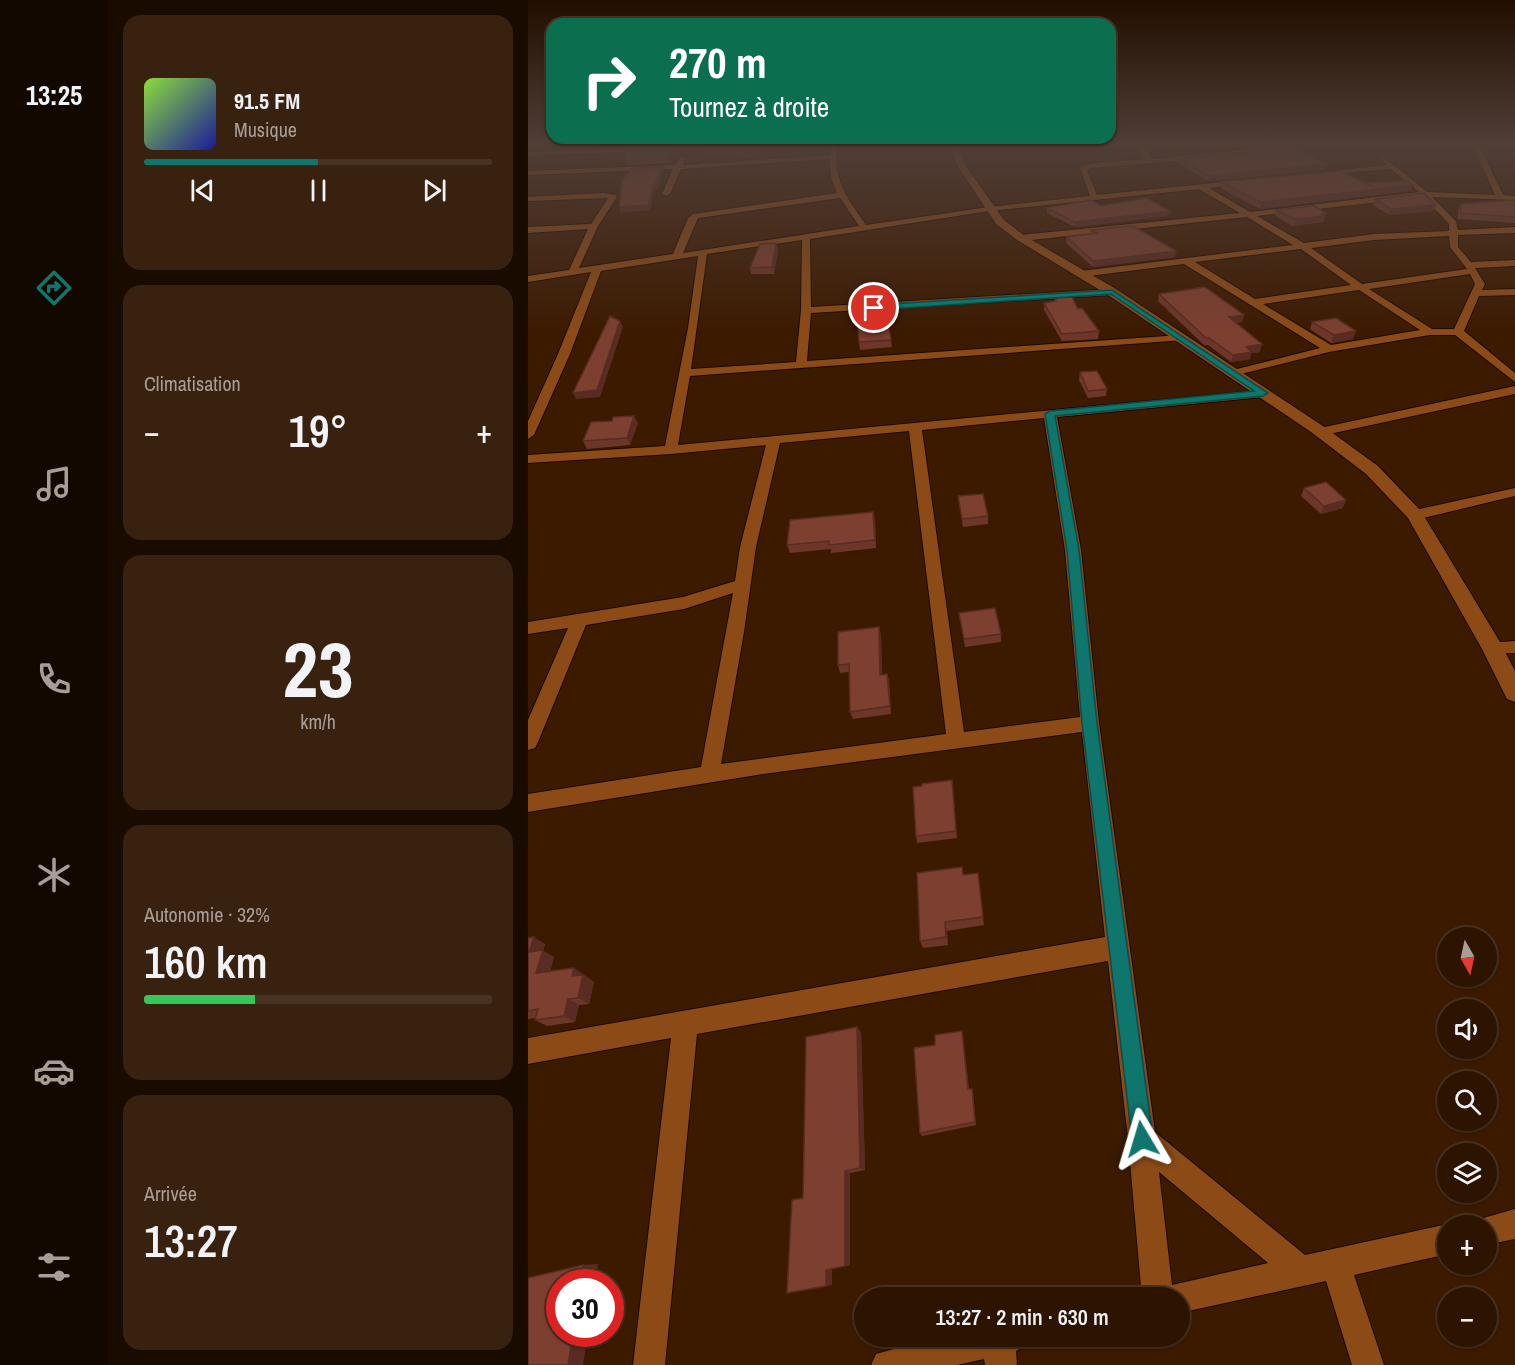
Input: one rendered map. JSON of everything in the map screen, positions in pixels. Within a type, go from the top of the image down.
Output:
[{"type":"street","points":[[573,272],[594,226],[607,207]]},
{"type":"street","points":[[677,256],[692,218],[761,207]]},
{"type":"street","points":[[850,207],[864,228]]},
{"type":"street","points":[[528,279],[1008,207]]},
{"type":"street","points":[[1236,207],[1299,245],[1430,332]]},
{"type":"street","points":[[1021,238],[1313,207]]},
{"type":"street","points":[[1437,207],[1453,223],[1454,247],[1480,284],[1478,293],[1458,332]]},
{"type":"street","points":[[989,209],[1000,222],[1021,238],[1112,292],[1320,432],[1372,470],[1415,515],[1492,648],[1515,693]]},
{"type":"street","points":[[528,230],[594,226]]},
{"type":"street","points":[[1081,274],[1374,237],[1515,230]]},
{"type":"street","points":[[801,364],[806,310],[806,237]]},
{"type":"street","points":[[671,450],[703,252]]},
{"type":"street","points":[[1186,261],[1329,349]]},
{"type":"street","points":[[1255,302],[1515,263]]},
{"type":"street","points":[[528,435],[597,268]]},
{"type":"street","points":[[806,310],[827,311],[1112,292]]},
{"type":"street","points":[[1478,293],[1515,292]]},
{"type":"street","points":[[1233,373],[1329,349],[1430,332],[1458,332],[1515,379]]},
{"type":"street","points":[[685,374],[1181,338]]},
{"type":"street","points":[[1320,432],[1515,390]]},
{"type":"street","points":[[528,459],[671,450],[1263,393]]},
{"type":"street","points":[[528,399],[545,398]]},
{"type":"street","points":[[1050,414],[1073,550],[1090,723],[1142,1139],[1157,1287]]},
{"type":"street","points":[[915,426],[956,740]]},
{"type":"street","points":[[709,775],[748,547],[774,440]]},
{"type":"street","points":[[1415,515],[1515,492]]},
{"type":"street","points":[[528,628],[684,603],[743,585]]},
{"type":"street","points":[[528,742],[580,620]]},
{"type":"street","points":[[1492,648],[1515,647]]},
{"type":"street","points":[[528,803],[709,775],[1090,723]]},
{"type":"street","points":[[528,1051],[1118,947]]},
{"type":"street","points":[[649,1365],[685,1023]]},
{"type":"street","points":[[1142,1139],[1299,1270]]},
{"type":"street","points":[[1497,1228],[1515,1224]]},
{"type":"street","points":[[1190,1295],[1437,1241]]},
{"type":"street","points":[[1335,1263],[1368,1365]]},
{"type":"street","points":[[887,1365],[1004,1347]]},
{"type":"building","points":[[1162,207],[1170,211],[1075,222],[1047,208]]},
{"type":"building","points":[[1315,207],[1326,213],[1322,214],[1325,216],[1295,219],[1276,210]]},
{"type":"building","points":[[1387,207],[1417,207],[1391,209]]},
{"type":"building","points":[[1461,207],[1515,207],[1515,217],[1461,213]]},
{"type":"building","points":[[1133,226],[1176,251],[1093,261],[1067,237],[1097,233],[1091,230]]},
{"type":"building","points":[[776,243],[772,267],[750,268],[760,244]]},
{"type":"building","points":[[1205,287],[1244,315],[1229,317],[1262,344],[1246,347],[1252,352],[1233,355],[1206,338],[1159,294]]},
{"type":"building","points":[[1072,297],[1078,309],[1082,308],[1099,331],[1062,334],[1044,303],[1056,301],[1055,298]]},
{"type":"building","points":[[886,310],[891,340],[859,342],[857,316],[863,315],[863,312]]},
{"type":"building","points":[[610,316],[620,321],[597,390],[573,393]]},
{"type":"building","points":[[1336,318],[1356,331],[1334,335],[1312,322]]},
{"type":"building","points":[[1097,371],[1107,389],[1088,391],[1080,372]]},
{"type":"building","points":[[634,416],[627,438],[583,441],[591,422],[612,421],[613,417]]},
{"type":"building","points":[[1326,482],[1346,500],[1324,506],[1304,488]]},
{"type":"building","points":[[983,494],[988,516],[962,519],[958,496]]},
{"type":"building","points":[[873,512],[875,540],[829,545],[829,541],[787,545],[790,520]]},
{"type":"building","points":[[995,608],[1001,634],[964,639],[959,613]]},
{"type":"building","points":[[879,627],[880,675],[887,674],[890,706],[850,712],[849,664],[838,665],[838,632]]},
{"type":"building","points":[[952,780],[956,831],[916,836],[913,787]]},
{"type":"building","points":[[962,867],[963,875],[978,873],[983,917],[945,922],[946,937],[920,941],[917,873]]},
{"type":"building","points":[[534,937],[529,952],[543,950],[536,973],[574,968],[572,976],[583,975],[578,998],[568,999],[564,1016],[535,1020],[538,1009],[528,1011],[528,938]]},
{"type":"building","points":[[857,1027],[860,1168],[845,1171],[845,1266],[826,1270],[826,1286],[787,1293],[792,1200],[803,1198],[806,1037]]},
{"type":"building","points":[[962,1031],[968,1089],[972,1089],[975,1122],[920,1133],[914,1048],[935,1045],[935,1035]]},
{"type":"building","points":[[583,1265],[583,1269],[566,1269]]},
{"type":"building","points":[[546,1274],[546,1347],[571,1347],[568,1365],[528,1365],[528,1278]]},
{"type":"route","points":[[874,308],[1112,292],[1263,393],[1050,414],[1073,550],[1090,723],[1142,1139]]}]
